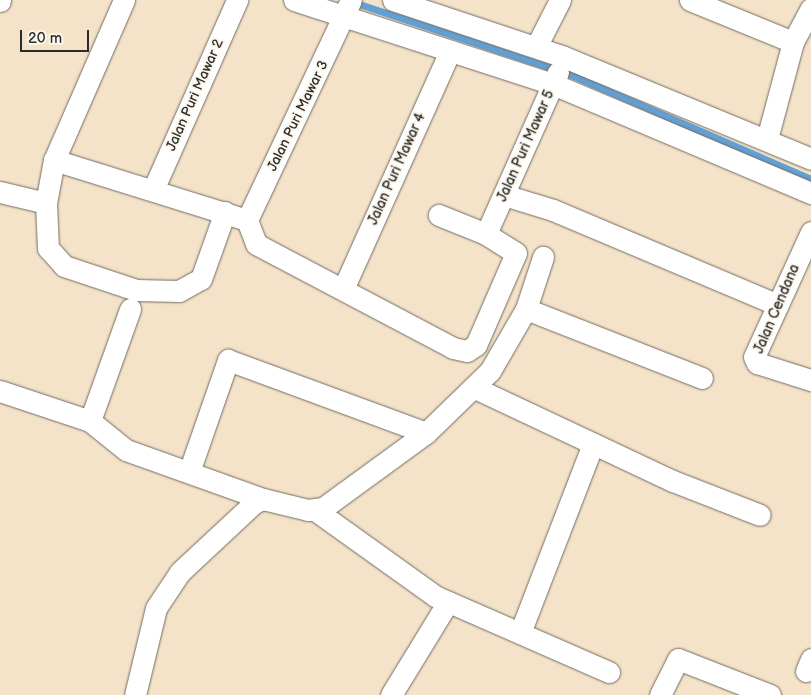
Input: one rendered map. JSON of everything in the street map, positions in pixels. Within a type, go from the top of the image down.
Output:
[{"type":"street","points":[[124,0],[54,160],[46,203],[48,248],[64,266],[136,290],[179,291],[201,279],[226,212]]},
{"type":"street","name":"Jalan Puri Mawar 2","points":[[153,190],[237,0]]},
{"type":"street","points":[[294,0],[348,10],[450,50],[558,70],[767,138],[811,159]]},
{"type":"street","points":[[393,0],[536,47],[558,70],[811,193]]},
{"type":"street","points":[[536,47],[560,0]]},
{"type":"street","points":[[692,1],[792,42]]},
{"type":"street","points":[[767,138],[792,42],[811,8]]},
{"type":"street","name":"Jalan Puri Mawar 3","points":[[247,220],[348,10]]},
{"type":"street","name":"Jalan Puri Mawar 4","points":[[344,287],[450,50]]},
{"type":"street","name":"Jalan Puri Mawar 5","points":[[486,234],[558,70]]},
{"type":"street","points":[[54,160],[247,220],[256,244],[344,287],[453,348],[467,351],[476,345],[515,262],[516,253],[510,246],[486,234],[439,215]]},
{"type":"street","points":[[0,192],[46,203]]},
{"type":"street","points":[[504,195],[553,210],[778,305]]},
{"type":"street","name":"Jalan Cendana","points":[[811,232],[754,357],[757,363],[811,380]]},
{"type":"street","points":[[315,510],[426,432],[475,388],[526,310],[541,264],[515,262]]},
{"type":"street","points":[[90,421],[130,309]]},
{"type":"street","points":[[526,310],[702,378]]},
{"type":"street","points":[[189,472],[228,360],[426,432]]},
{"type":"street","points":[[475,388],[593,444],[760,515]]},
{"type":"street","points":[[0,391],[90,421],[126,450],[263,498],[315,510],[448,602],[609,672]]},
{"type":"street","points":[[520,633],[593,444]]},
{"type":"street","points":[[134,695],[156,608],[168,585],[263,498]]},
{"type":"street","points":[[391,695],[448,602]]},
{"type":"street","points":[[660,695],[678,659],[770,695]]},
{"type":"waterway","points":[[353,2],[567,73],[811,179]]}]
